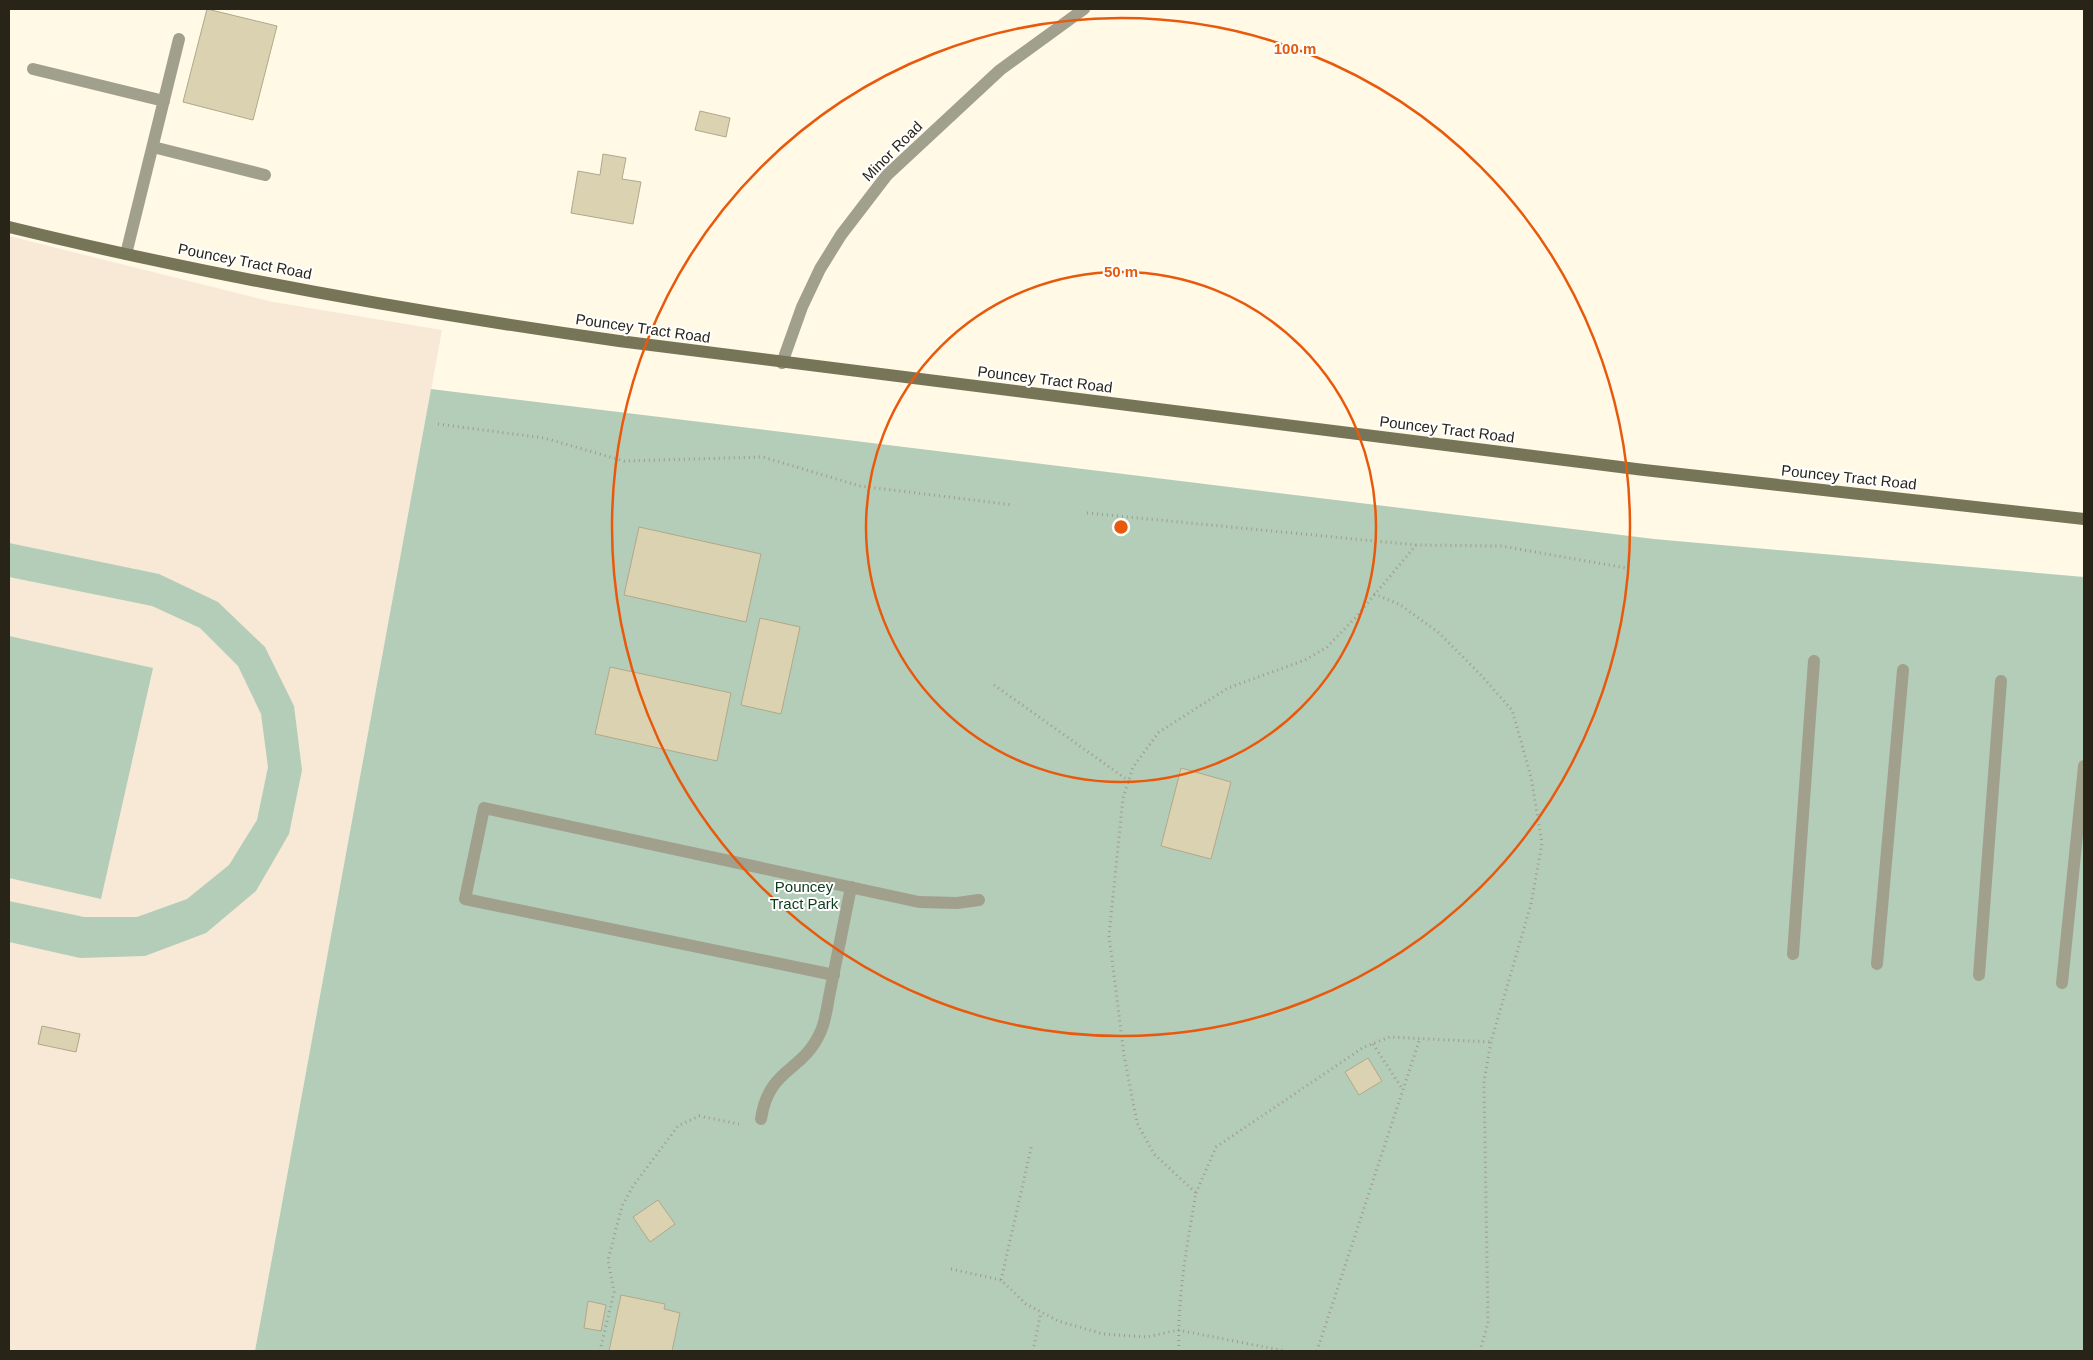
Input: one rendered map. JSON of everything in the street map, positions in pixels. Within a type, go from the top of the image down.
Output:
[{"type":"main road","name":"Pouncey Tract Road","points":[[9,227],[126,254],[327,294],[619,342],[1644,470],[2084,519]]},
{"type":"street","name":"Minor Road","points":[[782,363],[802,306],[820,269],[841,235],[887,175],[1000,70],[1084,9]]},
{"type":"street","points":[[126,254],[180,39]]},
{"type":"street","points":[[33,69],[164,101]]},
{"type":"street","points":[[153,147],[265,175]]},
{"type":"street","points":[[1793,954],[1814,661]]},
{"type":"street","points":[[1877,964],[1903,670]]},
{"type":"street","points":[[1979,975],[2001,681]]},
{"type":"street","points":[[2062,983],[2084,766]]},
{"type":"street","points":[[834,975],[465,899],[484,808],[851,887],[935,903],[979,900]]},
{"type":"street","points":[[761,1119],[763,1103],[770,1088],[779,1077],[808,1054],[822,1031],[851,887]]},
{"type":"path","points":[[438,424],[544,438],[624,461],[763,457],[860,486],[1013,505]]},
{"type":"path","points":[[1087,513],[1416,545],[1501,546],[1626,568]]},
{"type":"path","points":[[1196,1193],[1154,1154],[1136,1123],[1124,1055],[1109,936],[1123,798],[1134,767],[1160,732],[1228,688],[1305,660],[1327,647],[1416,545]]},
{"type":"path","points":[[1374,594],[1399,604],[1438,632],[1479,673],[1512,710],[1531,777],[1542,843],[1531,904],[1491,1042],[1484,1080],[1488,1323],[1480,1351]]},
{"type":"path","points":[[994,685],[1129,781]]},
{"type":"path","points":[[1179,1351],[1178,1330],[1184,1260],[1196,1193],[1216,1148],[1364,1047],[1390,1037],[1491,1042]]},
{"type":"path","points":[[1317,1351],[1420,1038]]},
{"type":"path","points":[[1373,1044],[1403,1090]]},
{"type":"path","points":[[600,1351],[614,1292],[608,1260],[622,1206],[633,1186],[678,1126],[699,1116],[742,1124]]},
{"type":"path","points":[[1001,1280],[1032,1144]]},
{"type":"path","points":[[951,1268],[1001,1280],[1026,1304],[1041,1312],[1058,1321],[1103,1334],[1147,1336],[1178,1330],[1285,1351]]},
{"type":"path","points":[[1033,1351],[1041,1312]]},
{"type":"shaded area","points":[[9,236],[273,302],[442,330],[255,1351],[9,1351]]},
{"type":"green space","name":"Pouncey Tract Park","points":[[431,389],[1654,539],[2084,577],[2084,1351],[255,1351]]},
{"type":"green space","points":[[9,543],[159,574],[218,602],[265,647],[294,706],[302,770],[289,834],[256,891],[206,933],[145,956],[80,958],[9,942],[9,901],[84,917],[137,917],[187,899],[229,865],[257,820],[268,767],[261,714],[238,666],[200,628],[152,606],[9,577]]},
{"type":"green space","points":[[9,636],[153,668],[101,899],[9,878]]},
{"type":"building","points":[[207,9],[277,26],[253,120],[183,102]]},
{"type":"building","points":[[700,111],[730,118],[726,137],[695,130]]},
{"type":"building","points":[[603,154],[626,158],[622,179],[641,182],[633,224],[571,213],[578,171],[600,175]]},
{"type":"building","points":[[639,527],[761,554],[746,622],[624,595]]},
{"type":"building","points":[[760,618],[800,627],[781,714],[741,705]]},
{"type":"building","points":[[610,667],[731,693],[717,761],[595,734]]},
{"type":"building","points":[[1181,768],[1231,782],[1211,859],[1161,846]]},
{"type":"building","points":[[42,1026],[80,1034],[76,1052],[38,1044]]},
{"type":"building","points":[[1368,1058],[1382,1081],[1359,1095],[1345,1072]]},
{"type":"building","points":[[658,1200],[675,1224],[650,1242],[633,1217]]},
{"type":"building","points":[[621,1295],[665,1304],[664,1309],[680,1313],[672,1351],[609,1351]]},
{"type":"building","points":[[588,1301],[606,1305],[601,1331],[584,1328]]}]
